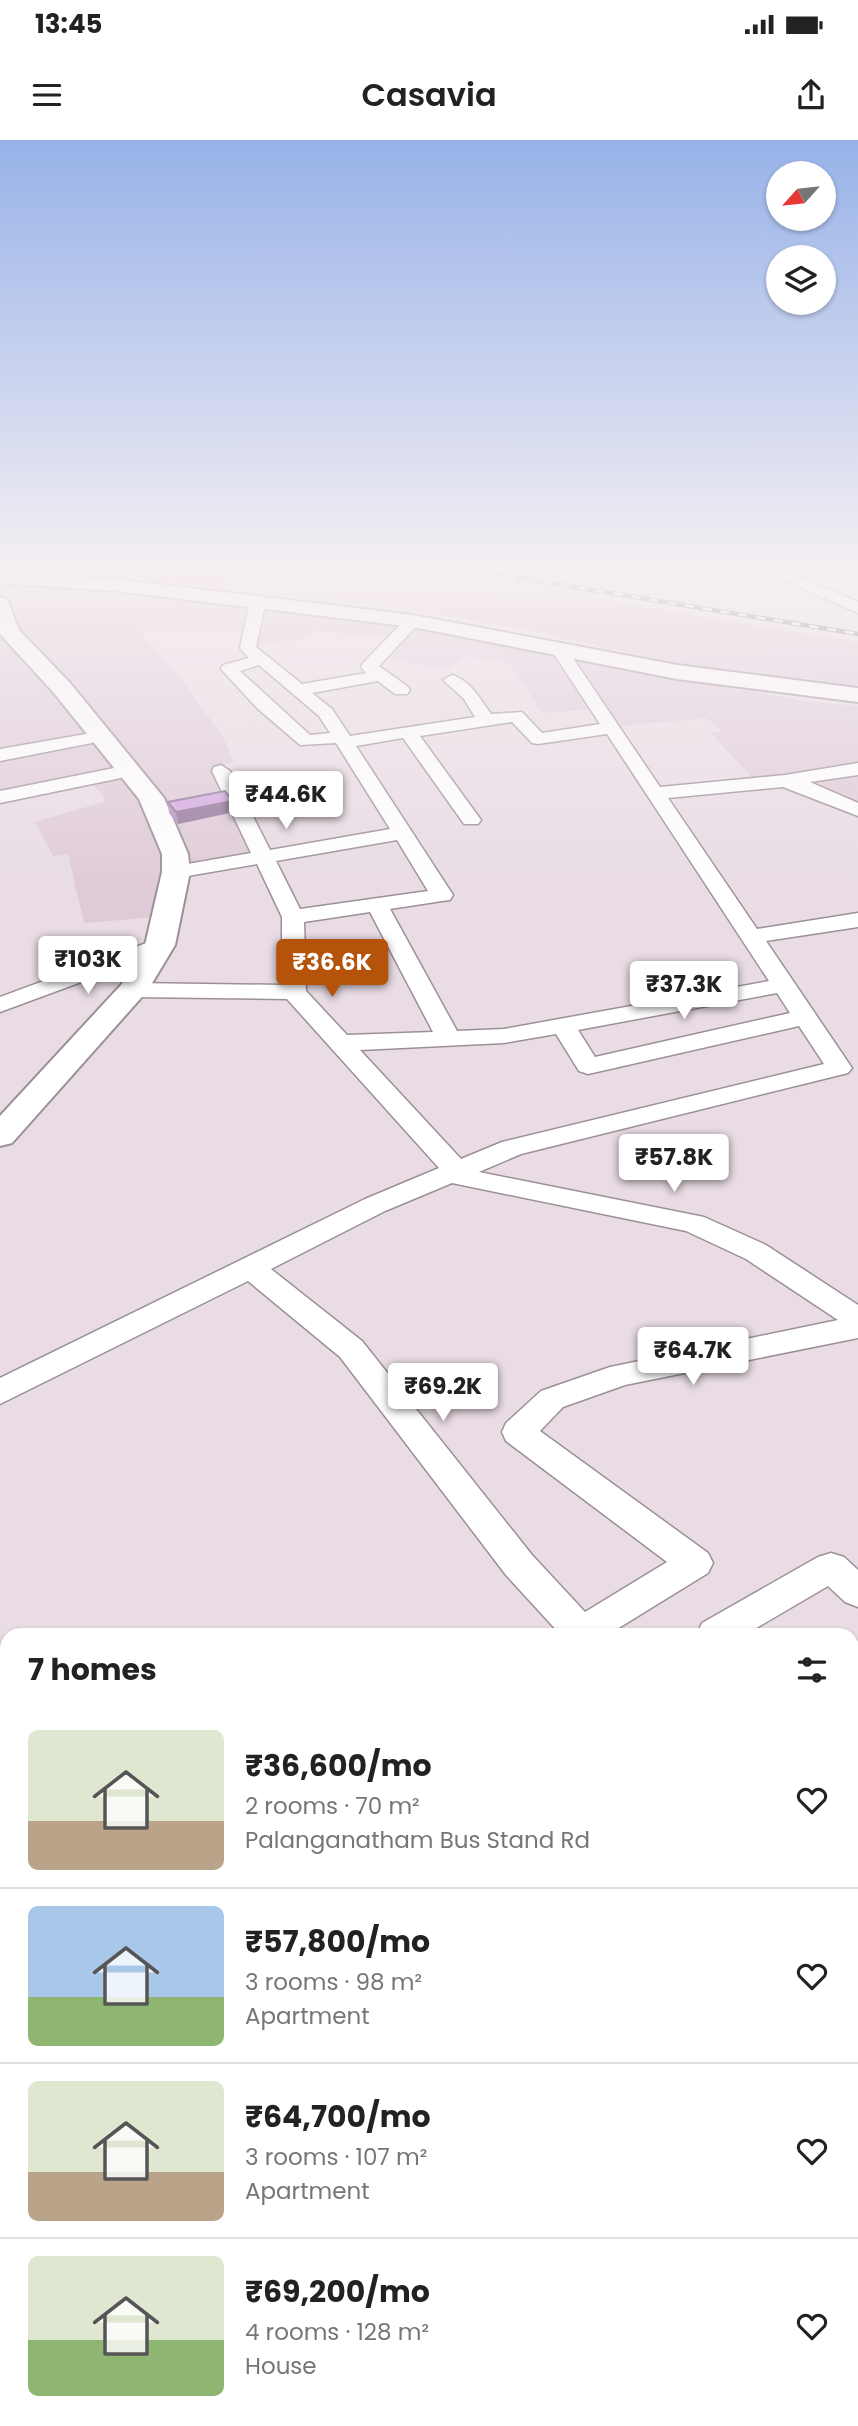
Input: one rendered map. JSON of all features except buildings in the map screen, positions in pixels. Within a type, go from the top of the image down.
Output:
[{"type":"street","points":[[24,677],[70,719],[114,775],[151,798]]},
{"type":"street","points":[[0,1136],[133,990],[160,945],[177,872],[175,853],[151,798],[51,677]]},
{"type":"street","points":[[74,677],[98,698]]},
{"type":"street","points":[[236,677],[306,741],[408,732],[516,716],[538,739],[612,728]]},
{"type":"street","points":[[283,677],[326,713],[442,895],[293,917]]},
{"type":"street","points":[[298,690],[372,677]]},
{"type":"street","points":[[383,677],[401,690]]},
{"type":"street","points":[[0,1392],[375,1205],[512,1148],[849,1071],[805,1017],[577,677]]},
{"type":"street","points":[[714,677],[858,695]]},
{"type":"street","points":[[452,680],[470,696],[486,720]]},
{"type":"street","points":[[408,732],[471,820]]},
{"type":"street","points":[[0,755],[86,739]]},
{"type":"street","points":[[151,798],[155,767]]},
{"type":"street","points":[[655,793],[784,781],[858,769]]},
{"type":"street","points":[[221,771],[293,917],[294,992],[342,1043],[452,1173],[694,1223],[756,1252],[858,1319]]},
{"type":"street","points":[[0,797],[114,775]]},
{"type":"street","points":[[784,781],[812,789],[858,810]]},
{"type":"street","points":[[177,872],[402,833]]},
{"type":"street","points":[[376,904],[449,1038]]},
{"type":"street","points":[[751,937],[858,920]]},
{"type":"street","points":[[0,1005],[160,945]]},
{"type":"street","points":[[342,1043],[504,1036],[783,985]]},
{"type":"street","points":[[133,990],[294,992]]},
{"type":"street","points":[[563,1025],[588,1066],[805,1017]]},
{"type":"street","points":[[250,1267],[351,1349],[519,1565],[577,1628]]},
{"type":"street","points":[[592,1628],[695,1563],[518,1432],[552,1399],[621,1375],[858,1327]]},
{"type":"street","points":[[725,1628],[831,1567],[858,1592]]},
{"type":"shaded area","points":[[0,677],[179,677],[223,737],[233,762],[223,765],[263,862],[190,871],[182,915],[84,923],[68,854],[53,856],[35,822],[104,802],[104,796],[90,781],[0,792],[0,756],[4,754],[0,748]]},
{"type":"shaded area","points":[[518,677],[664,677],[807,701],[858,706],[858,809],[811,788],[759,785],[711,733],[723,731],[706,718],[609,727],[596,709],[542,713]]},
{"type":"shaded area","points":[[790,677],[858,677],[858,685]]}]
